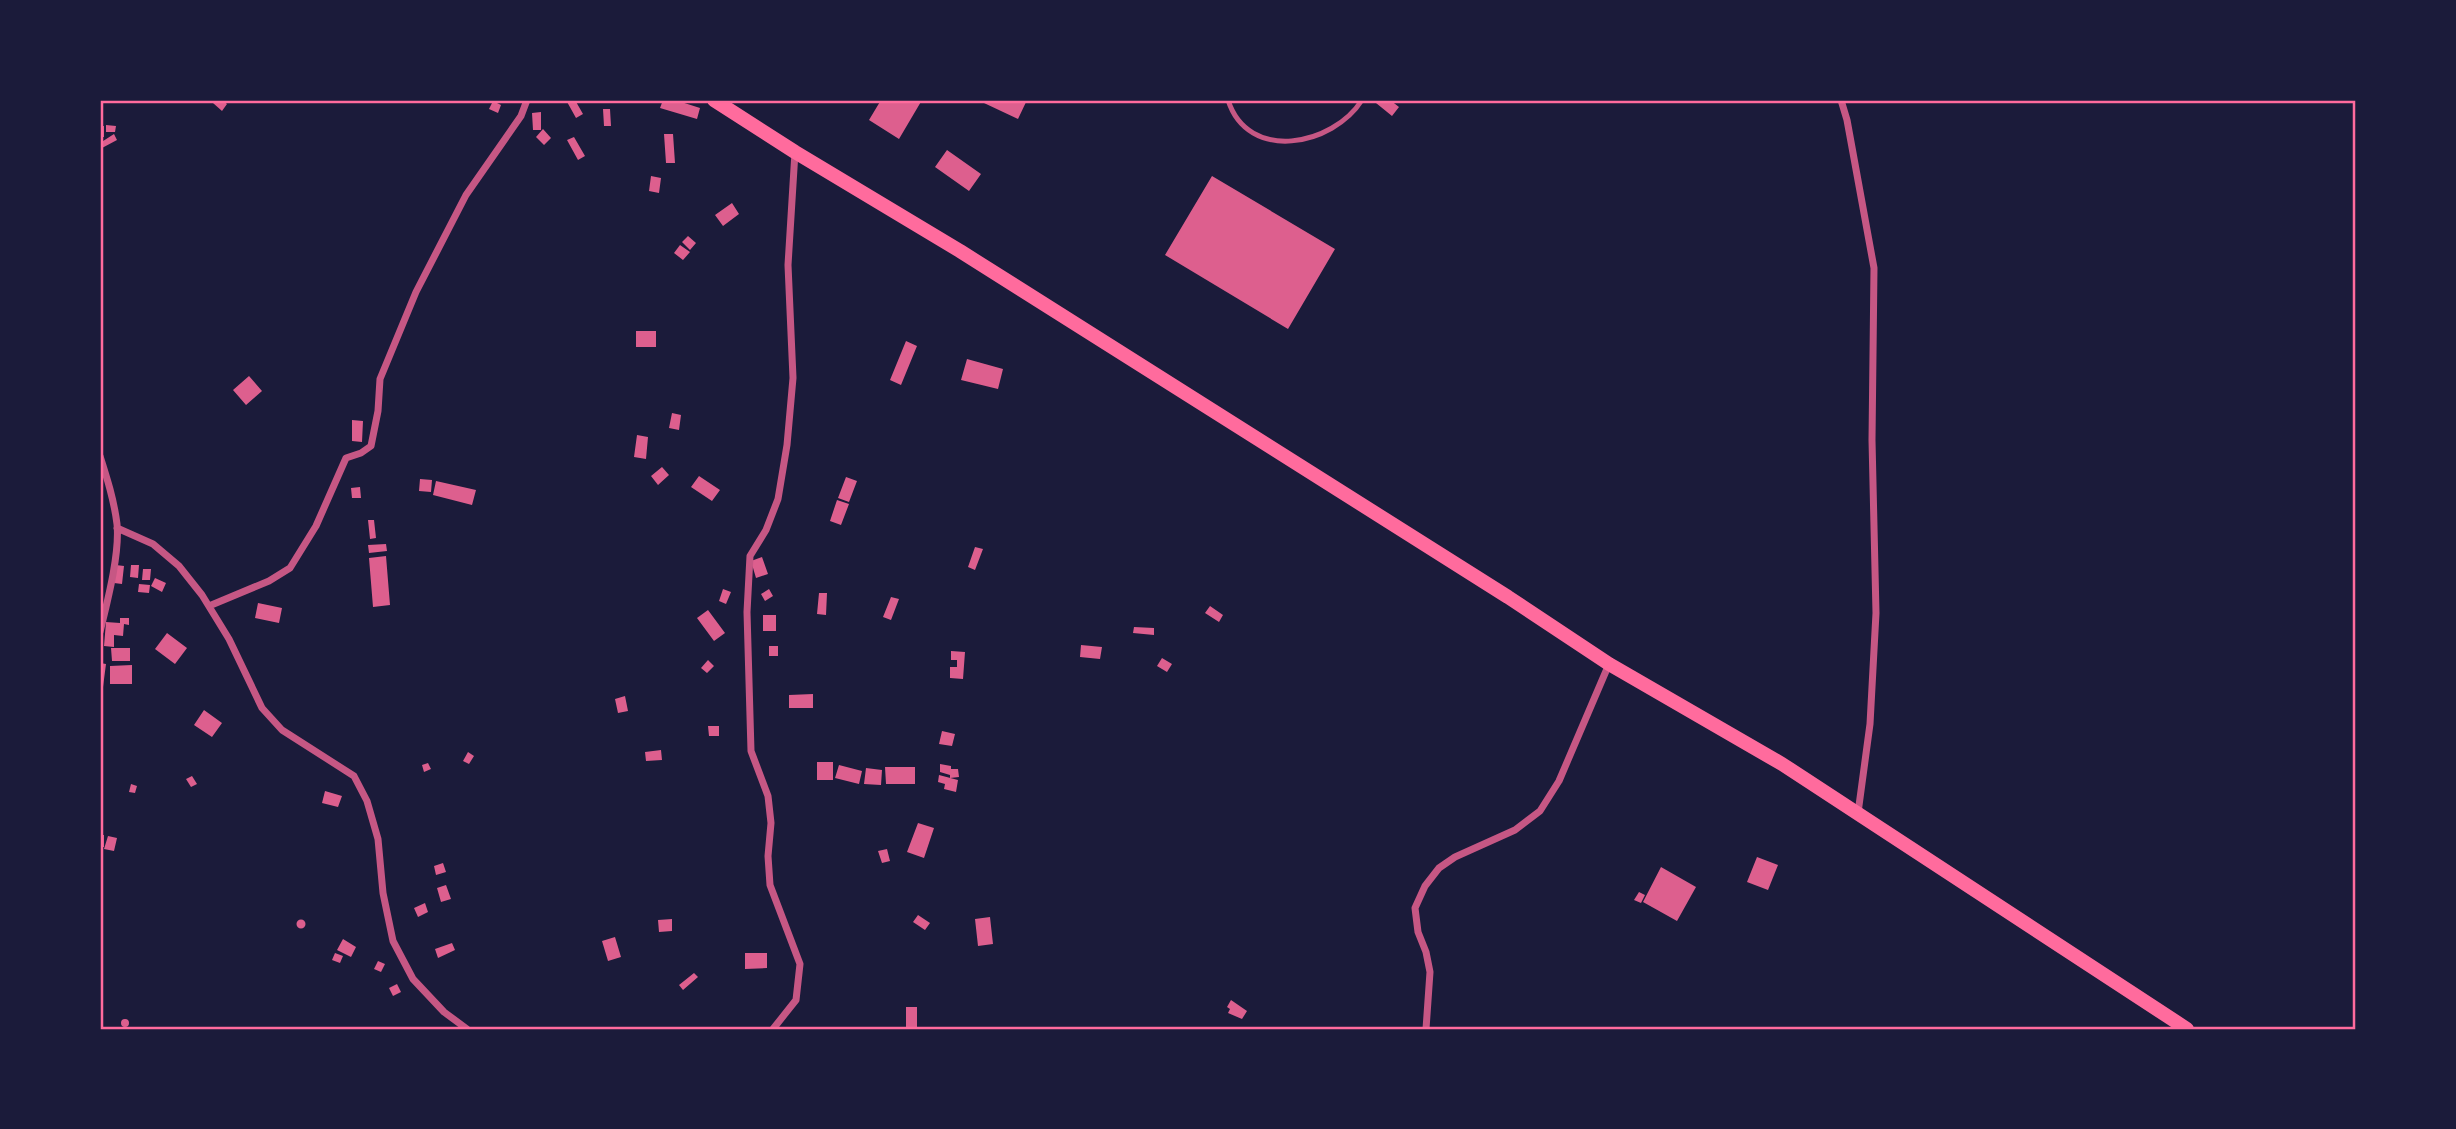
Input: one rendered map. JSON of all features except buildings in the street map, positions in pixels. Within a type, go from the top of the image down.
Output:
[{"type":"main road","points":[[714,100],[971,258],[1508,597],[1609,664],[1782,764],[2187,1029]]},
{"type":"street","points":[[209,606],[269,581],[290,568],[316,526],[346,458],[371,446],[378,411],[380,379],[415,292],[466,195],[521,116],[527,100]]},
{"type":"street","points":[[1841,100],[1874,268],[1872,440],[1876,613],[1870,724],[1858,813]]},
{"type":"street","points":[[773,1029],[796,1000],[800,964],[770,885],[768,856],[771,822],[768,796],[751,751],[747,612],[750,556],[766,530],[778,499],[787,445],[793,378],[788,265],[795,152]]},
{"type":"street","points":[[100,456],[111,489],[117,527],[111,587],[100,632]]},
{"type":"street","points":[[117,527],[153,544],[179,566],[209,606],[229,639],[262,708],[282,730],[354,776],[367,801],[378,839],[383,893],[393,941],[413,979],[444,1012],[467,1029]]},
{"type":"street","points":[[1426,1029],[1430,972],[1418,932],[1415,908],[1425,886],[1438,868],[1455,857],[1515,830],[1540,811],[1559,781],[1609,664]]},
{"type":"lane","points":[[1228,100],[1232,113],[1241,124],[1264,138],[1277,142],[1319,136],[1351,115],[1362,100]]}]
